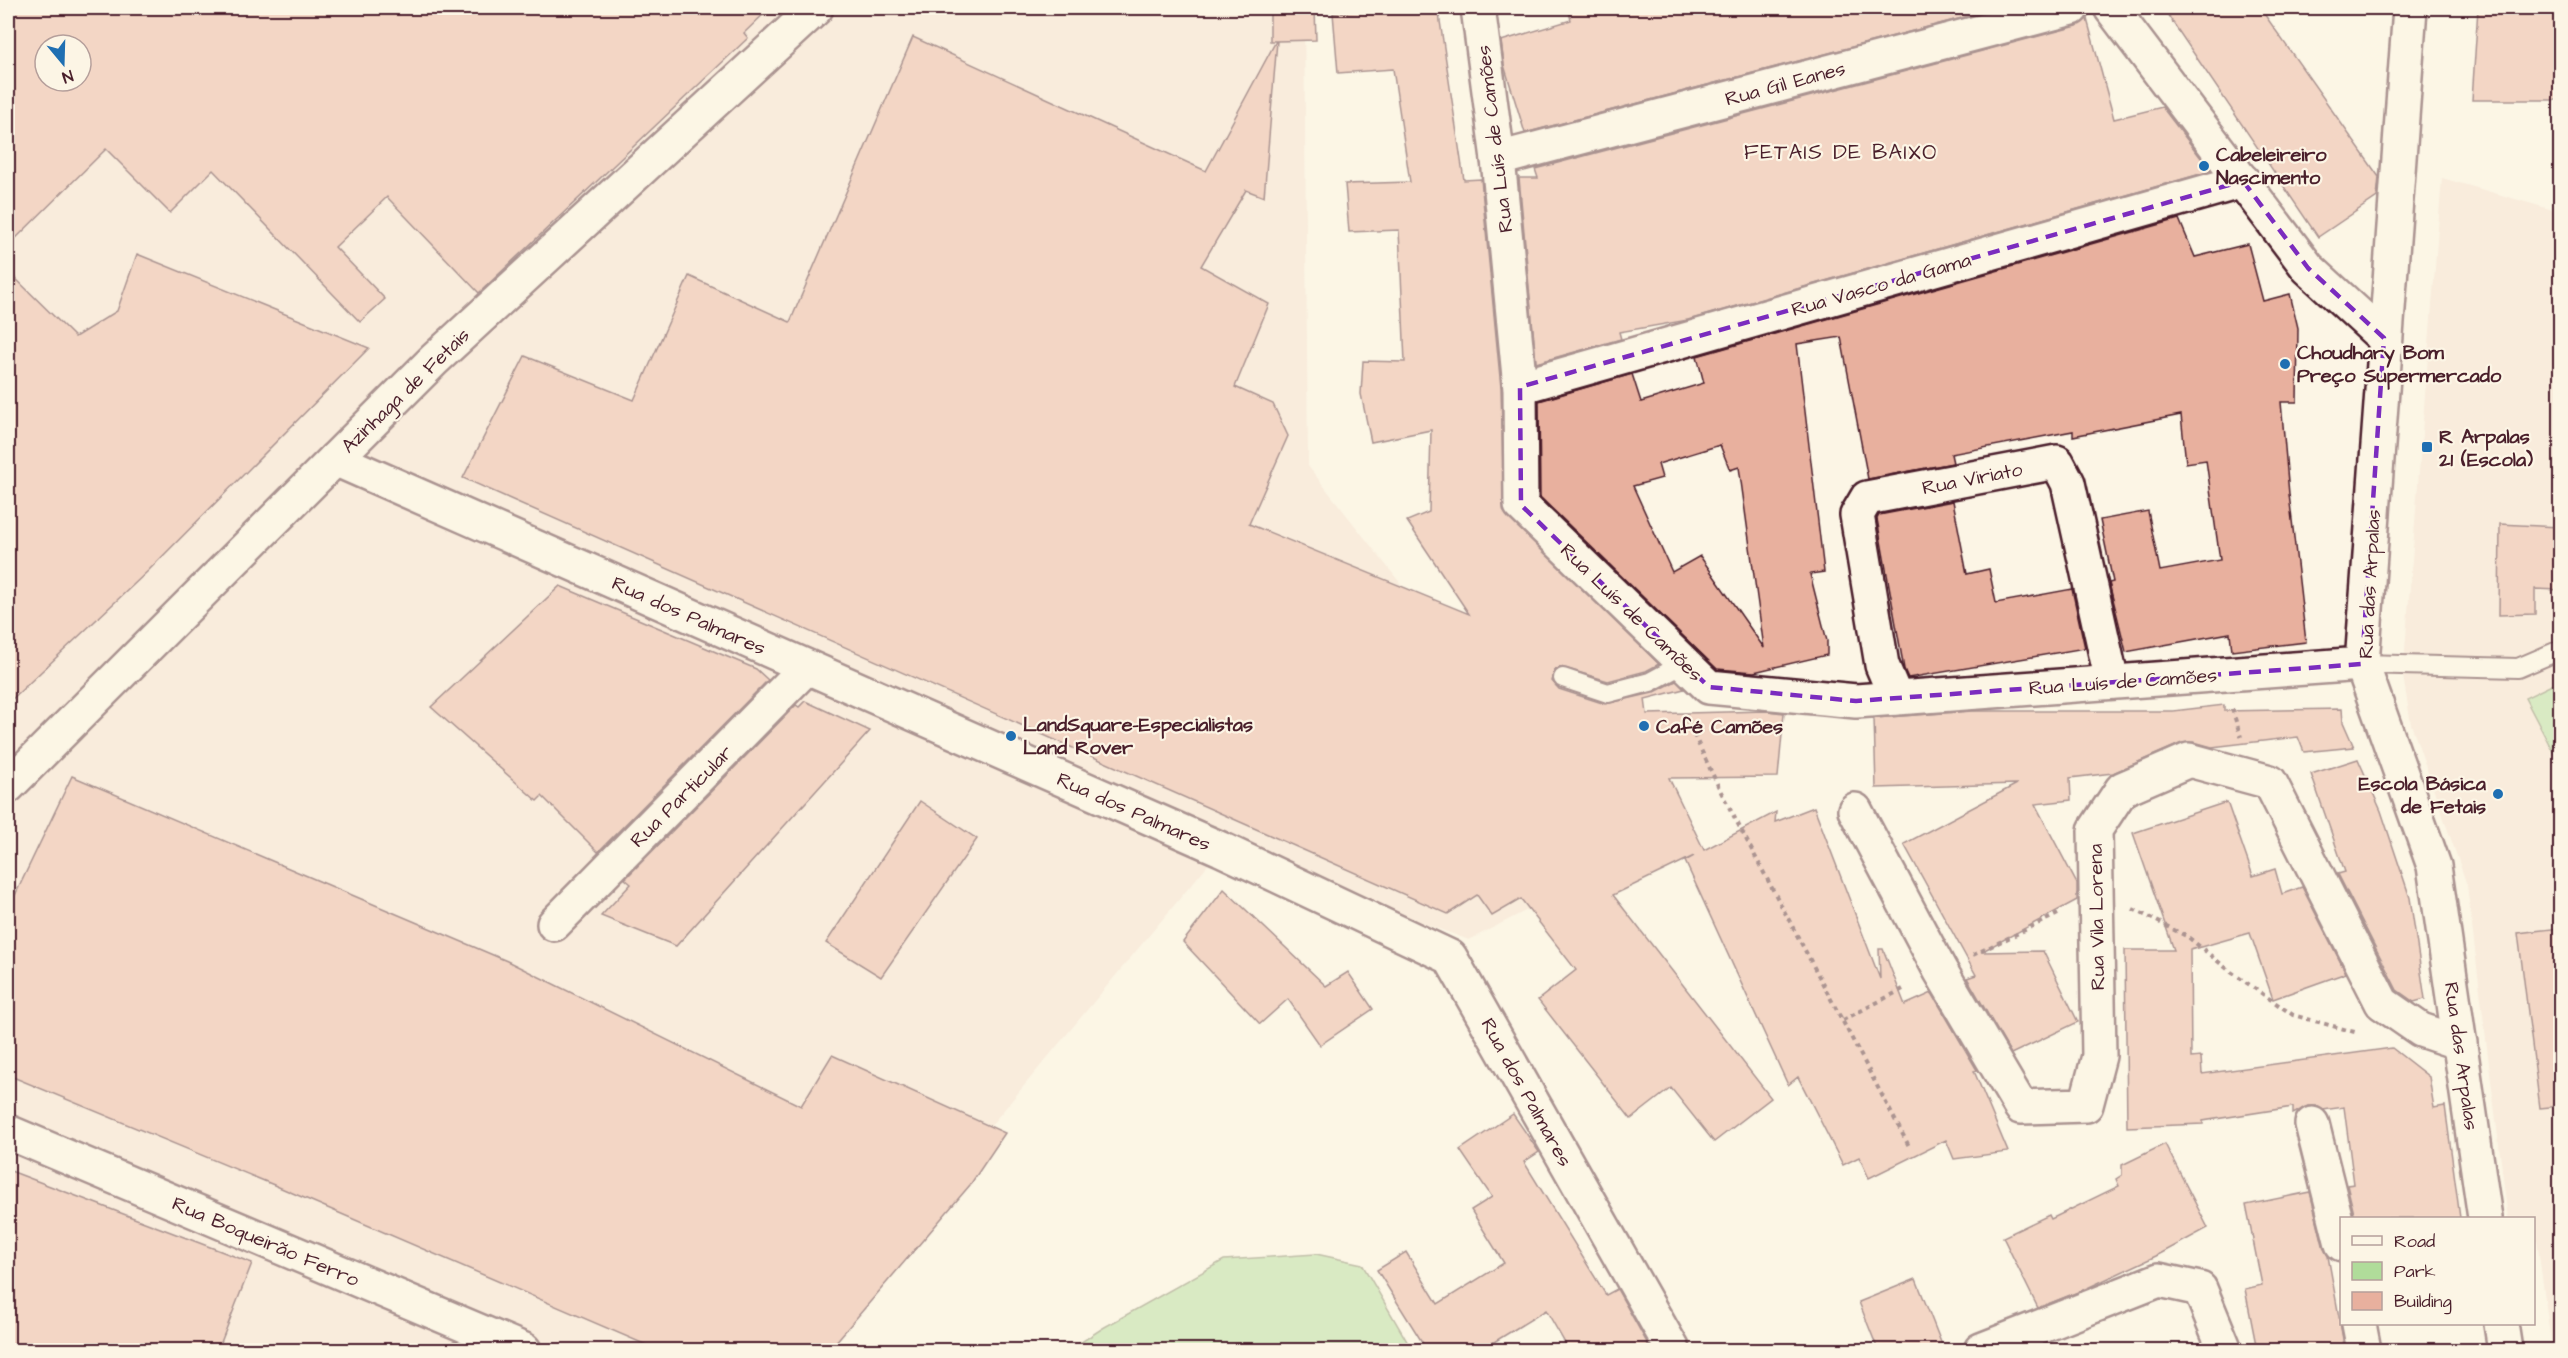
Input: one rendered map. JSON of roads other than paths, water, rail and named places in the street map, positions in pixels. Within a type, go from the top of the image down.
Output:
[{"type":"street","name":"Azinhaga de Fetais","points":[[8,786],[434,360],[816,8]]},
{"type":"street","name":"Rua Luís de Camões","points":[[1478,8],[1497,159],[1520,387],[1521,505],[1709,687],[1856,701],[2362,664]]},
{"type":"street","name":"Rua Gil Eanes","points":[[1497,159],[2072,8]]},
{"type":"street","points":[[2111,8],[2308,268],[2384,339]]},
{"type":"street","name":"Rua das Arpalas","points":[[2410,8],[2362,664],[2434,866],[2485,1217]]},
{"type":"street","name":"Rua Vasco da Gama","points":[[1520,387],[2242,181]]},
{"type":"street","name":"Rua dos Palmares","points":[[335,459],[1221,849],[1450,957],[1673,1350]]},
{"type":"street","name":"Rua Viriato","points":[[1896,698],[1882,665],[1857,515],[1867,498],[2057,462],[2068,483],[2112,682]]},
{"type":"street","name":"Rua Particular","points":[[554,924],[807,667]]},
{"type":"street","name":"Rua Vila Lorena","points":[[1855,810],[1940,970],[2021,1107],[2086,1105],[2098,1056],[2095,830],[2122,789],[2189,760],[2270,782],[2382,1003],[2421,1030],[2460,1043]]},
{"type":"street","points":[[2312,1124],[2340,1236]]},
{"type":"street","name":"Rua Boqueirão Ferro","points":[[8,1132],[524,1350]]},
{"type":"street","points":[[1981,1350],[2158,1280],[2200,1288],[2225,1350]]},
{"type":"street","points":[[2359,1325],[2364,1350]]},
{"type":"street","points":[[2500,1325],[2505,1350]]},
{"type":"lane","points":[[2362,664],[2518,668],[2560,650]]},
{"type":"lane","points":[[1563,678],[1608,693],[1692,670]]},
{"type":"place","name":"Cabeleireiro Nascimento","points":[[2204,166]]},
{"type":"place","name":"Choudhary Bom Preço Supermercado","points":[[2285,364]]},
{"type":"place","name":"R Arpalas 21 (Escola)","points":[[2427,447]]},
{"type":"place","name":"Café Camões","points":[[1644,726]]},
{"type":"place","name":"LandSquare-Especialistas Land Rover","points":[[1011,736]]},
{"type":"place","name":"Escola Básica de Fetais","points":[[2498,794]]},
{"type":"district","name":"FETAIS DE BAIXO","points":[[1841,152]]}]
